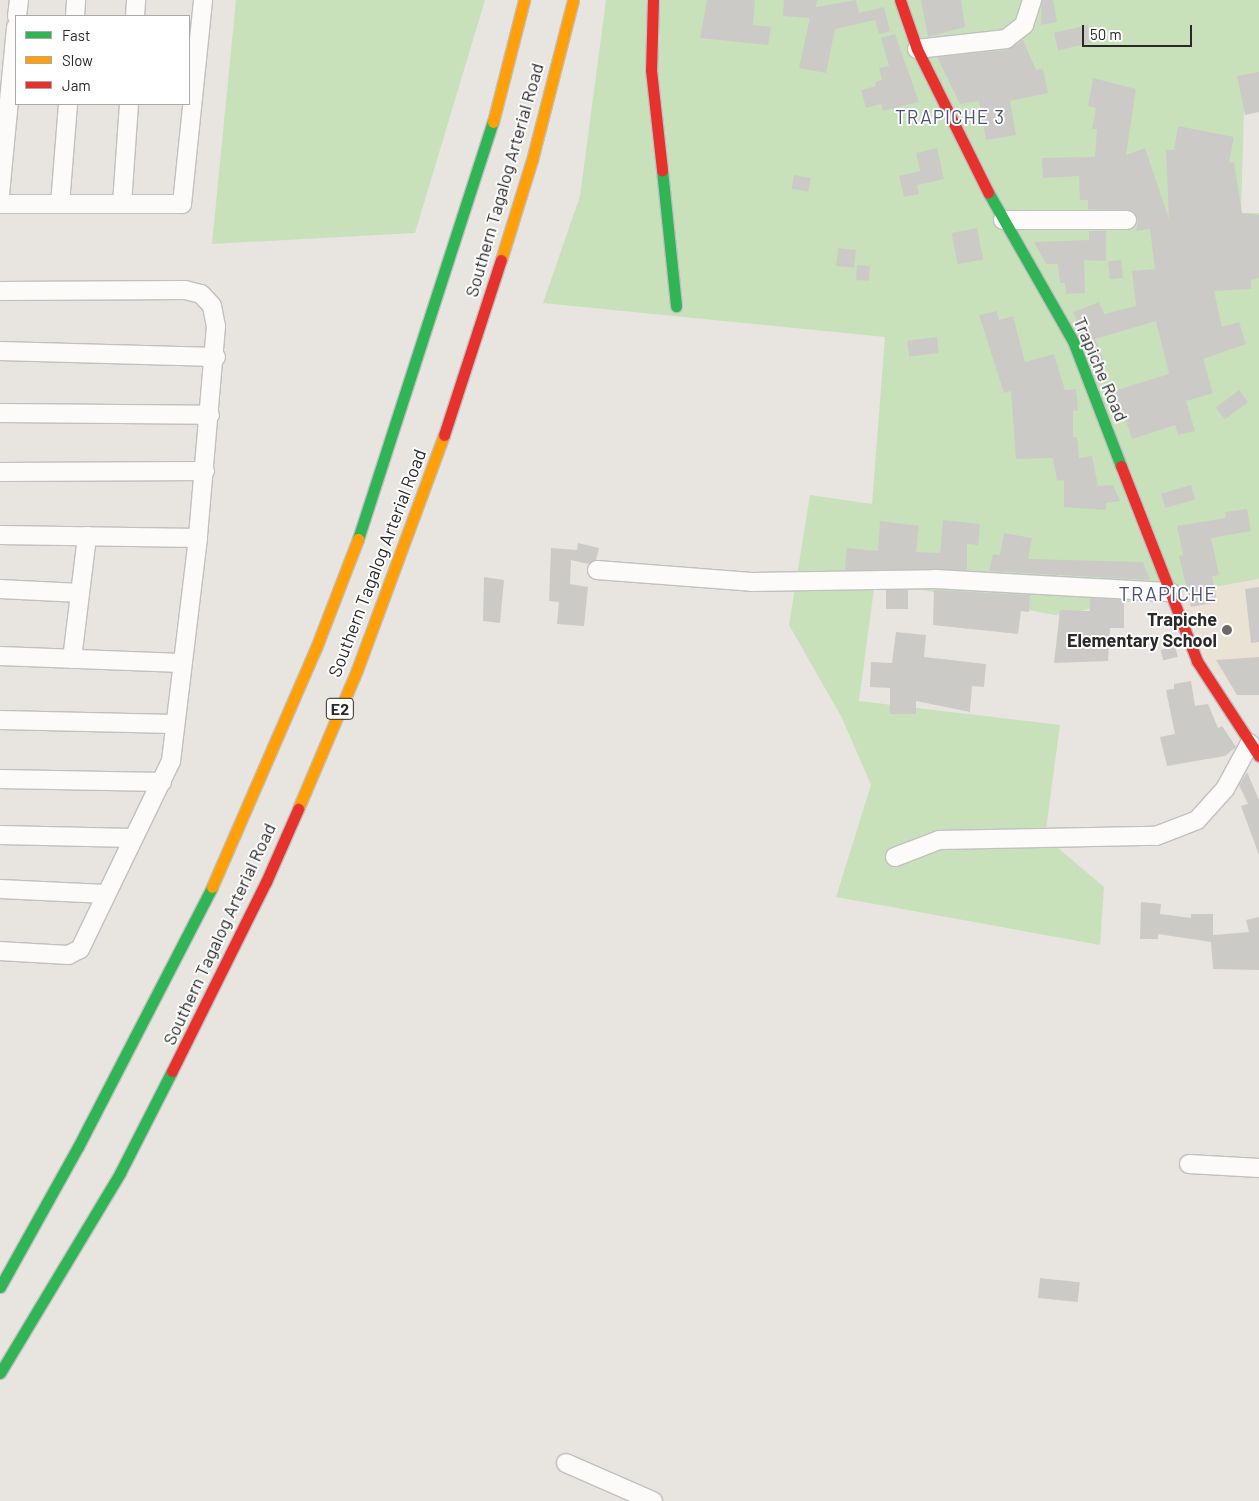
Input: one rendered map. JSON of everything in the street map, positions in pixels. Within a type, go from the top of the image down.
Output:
[{"type":"main road","name":"Southern Tagalog Arterial Road","points":[[0,1287],[78,1147],[230,850],[316,648],[374,496],[481,168],[524,0]]},
{"type":"main road","name":"Southern Tagalog Arterial Road","points":[[0,1373],[120,1172],[182,1053],[266,882],[357,670],[417,514],[478,333],[532,160],[573,0]]},
{"type":"main road","points":[[653,0],[651,70],[676,306]]},
{"type":"main road","name":"Trapiche Road","points":[[900,0],[917,50],[1003,220],[1073,341],[1197,661],[1255,750]]},
{"type":"street","points":[[17,15],[19,0]]},
{"type":"street","points":[[74,15],[76,0]]},
{"type":"street","points":[[135,15],[136,0]]},
{"type":"street","points":[[190,98],[192,71],[203,0]]},
{"type":"street","points":[[917,50],[1006,38],[1024,25],[1032,0]]},
{"type":"street","points":[[0,194],[15,56]]},
{"type":"street","points":[[60,204],[68,105]]},
{"type":"street","points":[[122,204],[129,105]]},
{"type":"street","points":[[0,204],[182,204],[189,105]]},
{"type":"street","points":[[1003,220],[1127,220]]},
{"type":"street","points":[[0,291],[185,290],[200,294],[212,306],[216,326],[216,357],[205,471],[171,761],[76,953],[0,951]]},
{"type":"street","points":[[0,352],[216,357]]},
{"type":"street","points":[[0,413],[210,416]]},
{"type":"street","points":[[0,472],[205,471]]},
{"type":"street","points":[[0,535],[198,538]]},
{"type":"street","points":[[72,659],[87,536]]},
{"type":"street","points":[[597,570],[752,582],[935,579],[1171,592]]},
{"type":"street","points":[[0,589],[80,593]]},
{"type":"street","points":[[0,656],[182,663]]},
{"type":"street","points":[[0,720],[174,724]]},
{"type":"street","points":[[895,857],[939,840],[1156,836],[1197,820],[1225,789],[1255,750]]},
{"type":"street","points":[[0,779],[162,782]]},
{"type":"street","points":[[0,835],[133,838]]},
{"type":"street","points":[[0,889],[106,894]]},
{"type":"street","points":[[1189,1164],[1259,1168]]},
{"type":"street","points":[[566,1462],[653,1501]]},
{"type":"shaded area","name":"Trapiche Elementary School","points":[[1259,568],[1259,673],[1215,675],[1175,586]]},
{"type":"green space","points":[[236,0],[485,0],[415,233],[212,244]]},
{"type":"green space","points":[[606,0],[1259,0],[1259,109],[1244,109],[1241,213],[1259,213],[1259,579],[1055,615],[875,581],[859,701],[1060,725],[1045,837],[1104,887],[1100,945],[836,897],[871,785],[842,718],[789,625],[810,495],[872,504],[885,337],[543,303],[580,196]]},
{"type":"building","points":[[707,0],[755,0],[753,25],[771,27],[768,45],[700,38]]},
{"type":"building","points":[[784,0],[817,0],[816,7],[856,0],[859,13],[884,7],[890,31],[879,34],[875,20],[835,29],[826,73],[799,68],[810,18],[783,16]]},
{"type":"building","points":[[921,0],[961,0],[965,27],[928,37]]},
{"type":"building","points":[[1042,0],[1053,0],[1057,22],[1041,25]]},
{"type":"building","points":[[1088,25],[1092,43],[1058,50],[1054,33]]},
{"type":"building","points":[[895,34],[919,102],[883,111],[881,104],[866,108],[861,90],[876,86],[875,82],[882,80],[879,68],[889,66],[881,38]]},
{"type":"building","points":[[1023,40],[1036,70],[1043,69],[1048,93],[1010,101],[1016,135],[986,140],[979,101],[960,104],[937,57],[1007,50]]},
{"type":"building","points":[[1259,72],[1259,112],[1245,115],[1237,76]]},
{"type":"building","points":[[1093,78],[1136,89],[1126,155],[1145,148],[1169,219],[1166,150],[1174,150],[1178,126],[1234,137],[1229,163],[1234,162],[1242,213],[1259,215],[1259,278],[1251,280],[1251,289],[1214,291],[1222,327],[1239,322],[1246,344],[1203,359],[1213,393],[1186,401],[1195,431],[1178,435],[1175,425],[1132,439],[1120,403],[1116,404],[1111,392],[1169,374],[1156,321],[1095,339],[1104,361],[1097,364],[1073,312],[1099,302],[1104,314],[1136,306],[1132,271],[1155,269],[1150,229],[1136,231],[1138,220],[1133,211],[1088,209],[1088,200],[1080,200],[1079,176],[1043,178],[1042,158],[1095,157],[1097,129],[1092,129],[1096,108],[1088,106]]},
{"type":"building","points":[[937,148],[944,179],[917,185],[919,194],[904,197],[899,176],[920,171],[916,153]]},
{"type":"building","points":[[794,175],[811,178],[808,192],[792,189]]},
{"type":"building","points":[[977,228],[983,259],[958,264],[951,233]]},
{"type":"building","points":[[1089,231],[1106,231],[1106,261],[1084,260],[1085,293],[1066,294],[1065,283],[1060,283],[1058,264],[1046,264],[1034,242],[1089,240]]},
{"type":"building","points":[[838,248],[856,250],[854,268],[836,266]]},
{"type":"building","points":[[1121,260],[1123,278],[1110,279],[1108,261]]},
{"type":"building","points":[[857,265],[870,266],[869,281],[856,280]]},
{"type":"building","points":[[997,311],[999,320],[1013,316],[1025,362],[1054,354],[1065,390],[1076,389],[1078,410],[1073,411],[1073,437],[1077,437],[1079,458],[1092,456],[1098,486],[1113,485],[1120,501],[1106,503],[1106,510],[1064,507],[1064,480],[1057,481],[1053,458],[1016,459],[1011,391],[1004,393],[979,315]]},
{"type":"building","points":[[937,337],[939,353],[909,357],[907,341]]},
{"type":"building","points":[[1239,390],[1248,402],[1225,419],[1216,407]]},
{"type":"building","points":[[1191,485],[1195,499],[1165,508],[1161,494]]},
{"type":"building","points":[[1247,509],[1251,531],[1211,538],[1219,575],[1212,576],[1217,602],[1191,607],[1179,556],[1183,555],[1177,526],[1226,518],[1225,512]]},
{"type":"building","points":[[943,520],[980,524],[978,545],[967,544],[967,570],[845,570],[847,548],[878,551],[880,521],[919,526],[916,552],[940,553]]},
{"type":"building","points":[[1004,533],[1032,538],[1028,559],[1143,562],[1150,580],[989,571],[993,554],[1000,555]]},
{"type":"building","points":[[578,543],[599,548],[596,560],[588,564],[571,560],[570,584],[588,587],[584,626],[557,624],[559,602],[549,601],[551,548],[577,550]]},
{"type":"building","points":[[484,577],[504,580],[500,623],[483,621]]},
{"type":"building","points":[[1259,587],[1259,642],[1251,643],[1245,589]]},
{"type":"building","points":[[886,590],[908,590],[908,609],[886,609]]},
{"type":"building","points":[[934,590],[1030,595],[1029,612],[1021,611],[1018,634],[933,625]]},
{"type":"building","points":[[1090,598],[1124,600],[1124,628],[1110,628],[1108,661],[1054,663],[1060,610],[1090,611]]},
{"type":"building","points":[[896,632],[926,635],[924,657],[986,664],[984,687],[972,686],[970,712],[916,701],[916,714],[890,714],[890,688],[870,687],[871,662],[892,663]]},
{"type":"building","points":[[1175,646],[1178,657],[1163,661],[1161,650]]},
{"type":"building","points":[[1259,657],[1259,695],[1237,695],[1216,660]]},
{"type":"building","points":[[1191,681],[1195,706],[1208,704],[1218,728],[1222,726],[1236,747],[1225,756],[1167,766],[1160,737],[1175,734],[1166,690],[1174,689],[1174,684]]},
{"type":"building","points":[[1247,772],[1259,800],[1259,855],[1241,806],[1248,804],[1239,785]]},
{"type":"building","points":[[1141,902],[1161,904],[1160,914],[1191,918],[1191,914],[1213,914],[1213,935],[1249,932],[1246,920],[1259,917],[1259,970],[1213,969],[1211,942],[1158,934],[1158,939],[1140,939]]},
{"type":"building","points":[[1040,1278],[1080,1282],[1078,1302],[1038,1298]]},
{"type":"traffic: fast","points":[[358,539],[493,122]]},
{"type":"traffic: fast","points":[[662,170],[676,306]]},
{"type":"traffic: fast","points":[[988,192],[1073,341],[1121,466]]},
{"type":"traffic: fast","points":[[0,1287],[78,1147],[212,887]]},
{"type":"traffic: fast","points":[[0,1373],[120,1173],[172,1071]]},
{"type":"traffic: slow","points":[[493,122],[524,0]]},
{"type":"traffic: slow","points":[[501,260],[532,160],[573,0]]},
{"type":"traffic: slow","points":[[298,809],[357,670],[444,435]]},
{"type":"traffic: slow","points":[[212,887],[316,648],[358,539]]},
{"type":"traffic: jam","points":[[653,0],[651,70],[662,170]]},
{"type":"traffic: jam","points":[[900,0],[917,49],[988,192]]},
{"type":"traffic: jam","points":[[444,435],[501,260]]},
{"type":"traffic: jam","points":[[1121,466],[1197,661],[1259,756]]},
{"type":"traffic: jam","points":[[172,1071],[266,882],[298,809]]},
{"type":"place","name":"Trapiche Elementary School","points":[[1227,630]]},
{"type":"district","name":"TRAPICHE 3","points":[[950,117]]},
{"type":"district","name":"TRAPICHE","points":[[1168,593]]}]
